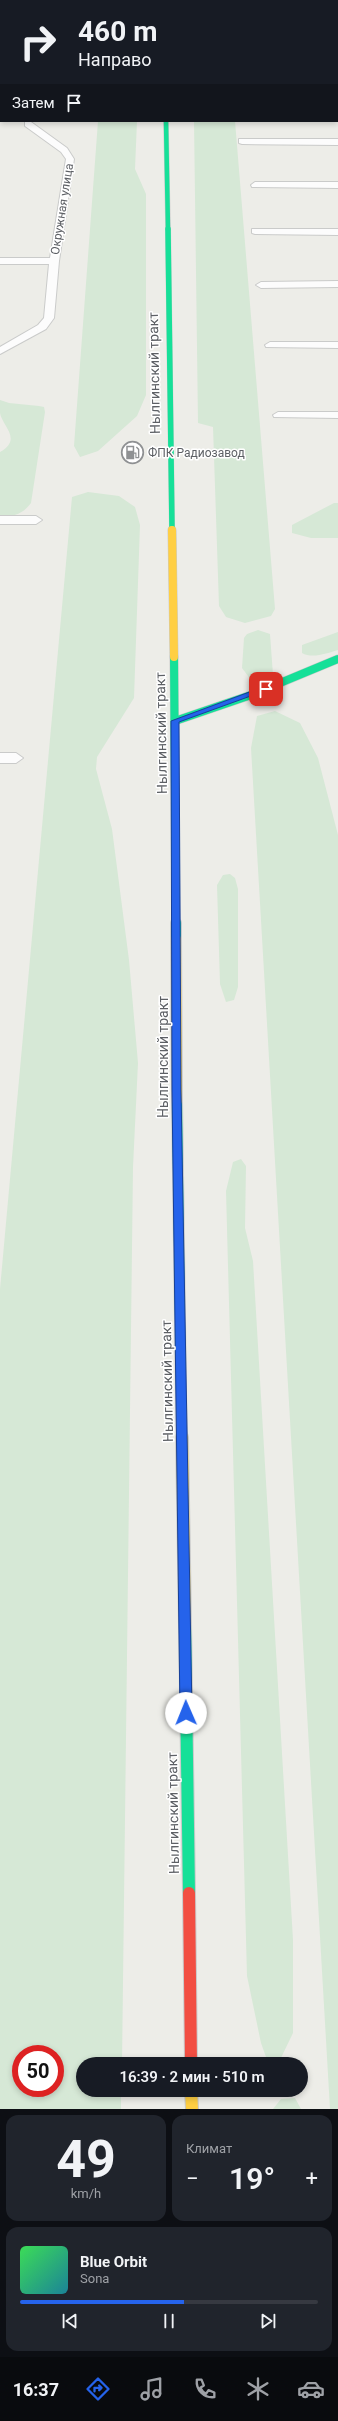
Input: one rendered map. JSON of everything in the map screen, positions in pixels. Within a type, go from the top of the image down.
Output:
[{"type":"main road","name":"Нылгинский тракт","points":[[166,122],[175,721],[177,1090],[191,2057]]},
{"type":"main road","points":[[175,721],[251,695],[338,659]]},
{"type":"main road","points":[[191,2097],[192,2109]]},
{"type":"street","name":"Окружная улица","points":[[0,261],[54,261],[70,158],[64,150],[28,124]]},
{"type":"street","points":[[242,141],[338,142]]},
{"type":"street","points":[[255,184],[338,185]]},
{"type":"street","points":[[255,232],[338,232]]},
{"type":"street","points":[[0,351],[42,327],[49,318],[54,261]]},
{"type":"street","points":[[261,285],[338,284]]},
{"type":"street","points":[[270,345],[338,345]]},
{"type":"street","points":[[278,415],[338,414]]},
{"type":"street","points":[[0,520],[36,520]]},
{"type":"street","points":[[0,758],[16,758]]},
{"type":"green space","points":[[98,122],[137,122],[135,169],[146,194],[146,395],[137,416],[98,451],[80,457],[74,446]]},
{"type":"green space","points":[[194,122],[235,122],[275,609],[271,616],[245,623],[226,617],[219,606],[213,427],[198,423]]},
{"type":"green space","points":[[0,400],[9,403],[44,407],[45,412],[31,503],[25,510],[17,514],[0,517],[0,452],[7,447],[11,437],[0,413]]},
{"type":"green space","points":[[88,492],[119,496],[135,507],[140,525],[134,698],[97,757],[96,769],[112,829],[129,960],[138,1063],[133,1167],[122,2057],[76,2057],[76,2097],[121,2097],[121,2109],[0,2109],[0,1289],[72,497]]},
{"type":"green space","points":[[334,503],[338,503],[338,538],[311,538],[292,533],[292,525]]},
{"type":"green space","points":[[258,630],[270,634],[273,675],[265,682],[254,684],[242,668],[244,638],[247,634]]},
{"type":"green space","points":[[338,632],[338,650],[315,655],[306,655],[302,653],[302,645]]},
{"type":"green space","points":[[275,711],[300,723],[318,758],[338,835],[338,2109],[330,2109],[251,748],[257,716]]},
{"type":"green space","points":[[230,874],[235,878],[238,889],[238,987],[234,1000],[226,1002],[220,984],[217,885],[223,875]]},
{"type":"green space","points":[[241,1159],[246,1166],[245,1228],[253,1261],[293,1940],[293,2033],[281,2057],[266,2057],[261,2043],[247,1976],[226,1191],[233,1162]]},
{"type":"green space","points":[[295,2098],[301,2109],[273,2109],[281,2099]]},
{"type":"traffic: fast","points":[[166,122],[172,529]]},
{"type":"traffic: fast","points":[[174,657],[176,939]]},
{"type":"traffic: fast","points":[[175,721],[251,695],[338,659]]},
{"type":"traffic: fast","points":[[177,1101],[181,1394]]},
{"type":"traffic: fast","points":[[185,1624],[189,1893]]},
{"type":"traffic: slow","points":[[172,529],[174,657]]},
{"type":"traffic: slow","points":[[176,939],[177,1101]]},
{"type":"traffic: slow","points":[[181,1394],[185,1624]]},
{"type":"traffic: slow","points":[[191,2097],[192,2109]]},
{"type":"traffic: jam","points":[[189,1893],[191,2057]]},
{"type":"place","name":"ФПК Радиозавод","points":[[133,453]]},
{"type":"route","points":[[186,1713],[177,1090],[175,721],[266,689]]}]
